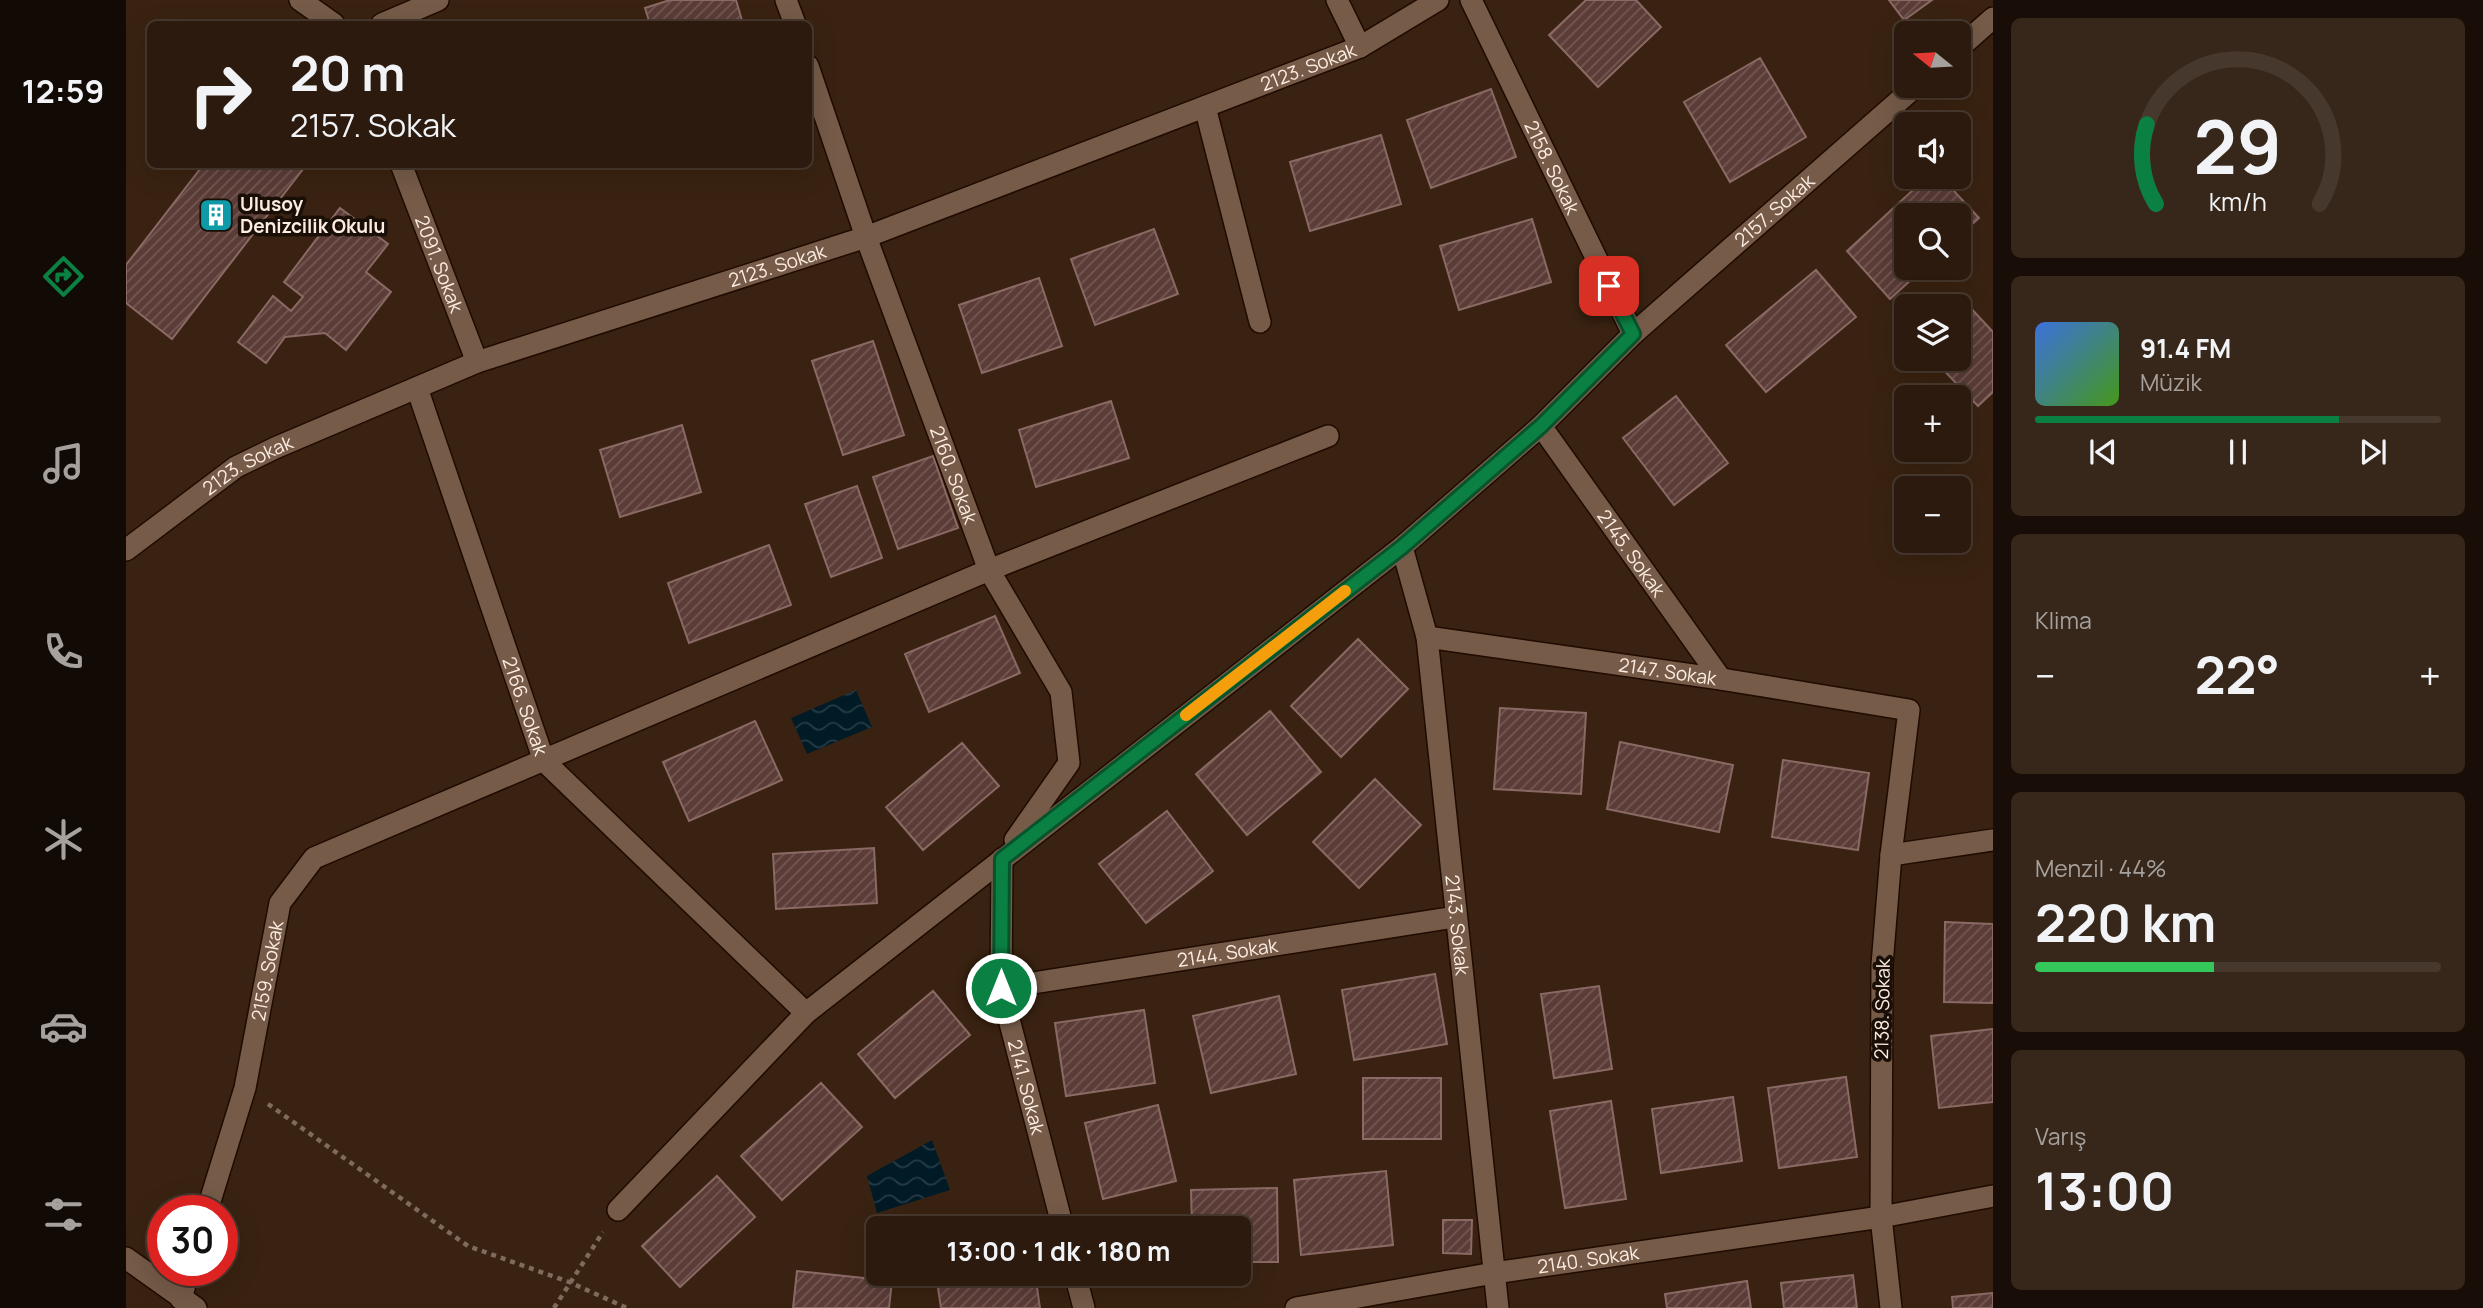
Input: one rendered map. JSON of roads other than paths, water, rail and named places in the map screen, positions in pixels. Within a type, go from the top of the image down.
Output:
[{"type":"street","points":[[300,0],[330,21]]},
{"type":"street","points":[[389,21],[438,0]]},
{"type":"street","points":[[786,0],[793,21]]},
{"type":"street","points":[[1337,0],[1360,47]]},
{"type":"street","name":"2123. Sokak","points":[[126,550],[236,467],[275,447],[477,362],[866,237],[1360,47],[1438,0]]},
{"type":"street","name":"2158. Sokak","points":[[1471,0],[1633,334]]},
{"type":"street","points":[[1971,37],[1993,18]]},
{"type":"street","name":"2160. Sokak","points":[[812,78],[866,237],[989,570],[1061,692],[1069,762],[1002,859]]},
{"type":"street","name":"2157. Sokak","points":[[1402,547],[1541,426],[1633,334],[1902,98]]},
{"type":"street","points":[[1205,107],[1259,322]]},
{"type":"street","name":"2091. Sokak","points":[[403,168],[477,362]]},
{"type":"street","name":"2166. Sokak","points":[[417,388],[544,761],[806,1013]]},
{"type":"street","name":"2145. Sokak","points":[[1541,426],[1721,678]]},
{"type":"street","name":"2159. Sokak","points":[[212,1195],[245,1087],[280,903],[314,858],[989,570],[1328,436]]},
{"type":"street","points":[[618,1210],[806,1013],[1402,547]]},
{"type":"street","name":"2143. Sokak","points":[[1402,547],[1427,637],[1498,1308]]},
{"type":"street","name":"2147. Sokak","points":[[1427,637],[1721,678],[1909,710]]},
{"type":"street","name":"2138. Sokak","points":[[1891,1308],[1881,1217],[1882,965],[1891,856],[1909,710]]},
{"type":"street","points":[[1891,856],[1993,840]]},
{"type":"street","name":"2141. Sokak","points":[[1002,859],[1001,988],[1060,1216]]},
{"type":"street","name":"2144. Sokak","points":[[1001,988],[1455,917]]},
{"type":"street","name":"2140. Sokak","points":[[1296,1308],[1494,1273],[1881,1217],[1993,1196]]},
{"type":"street","points":[[126,1258],[188,1304]]},
{"type":"street","points":[[188,1304],[189,1286]]},
{"type":"street","points":[[1078,1286],[1084,1308]]},
{"type":"water","points":[[856,690],[872,727],[807,754],[791,718]]},
{"type":"water","points":[[932,1140],[950,1190],[877,1213],[867,1176]]},
{"type":"place","name":"Ulusoy Denizcilik Okulu","points":[[216,215]]}]
